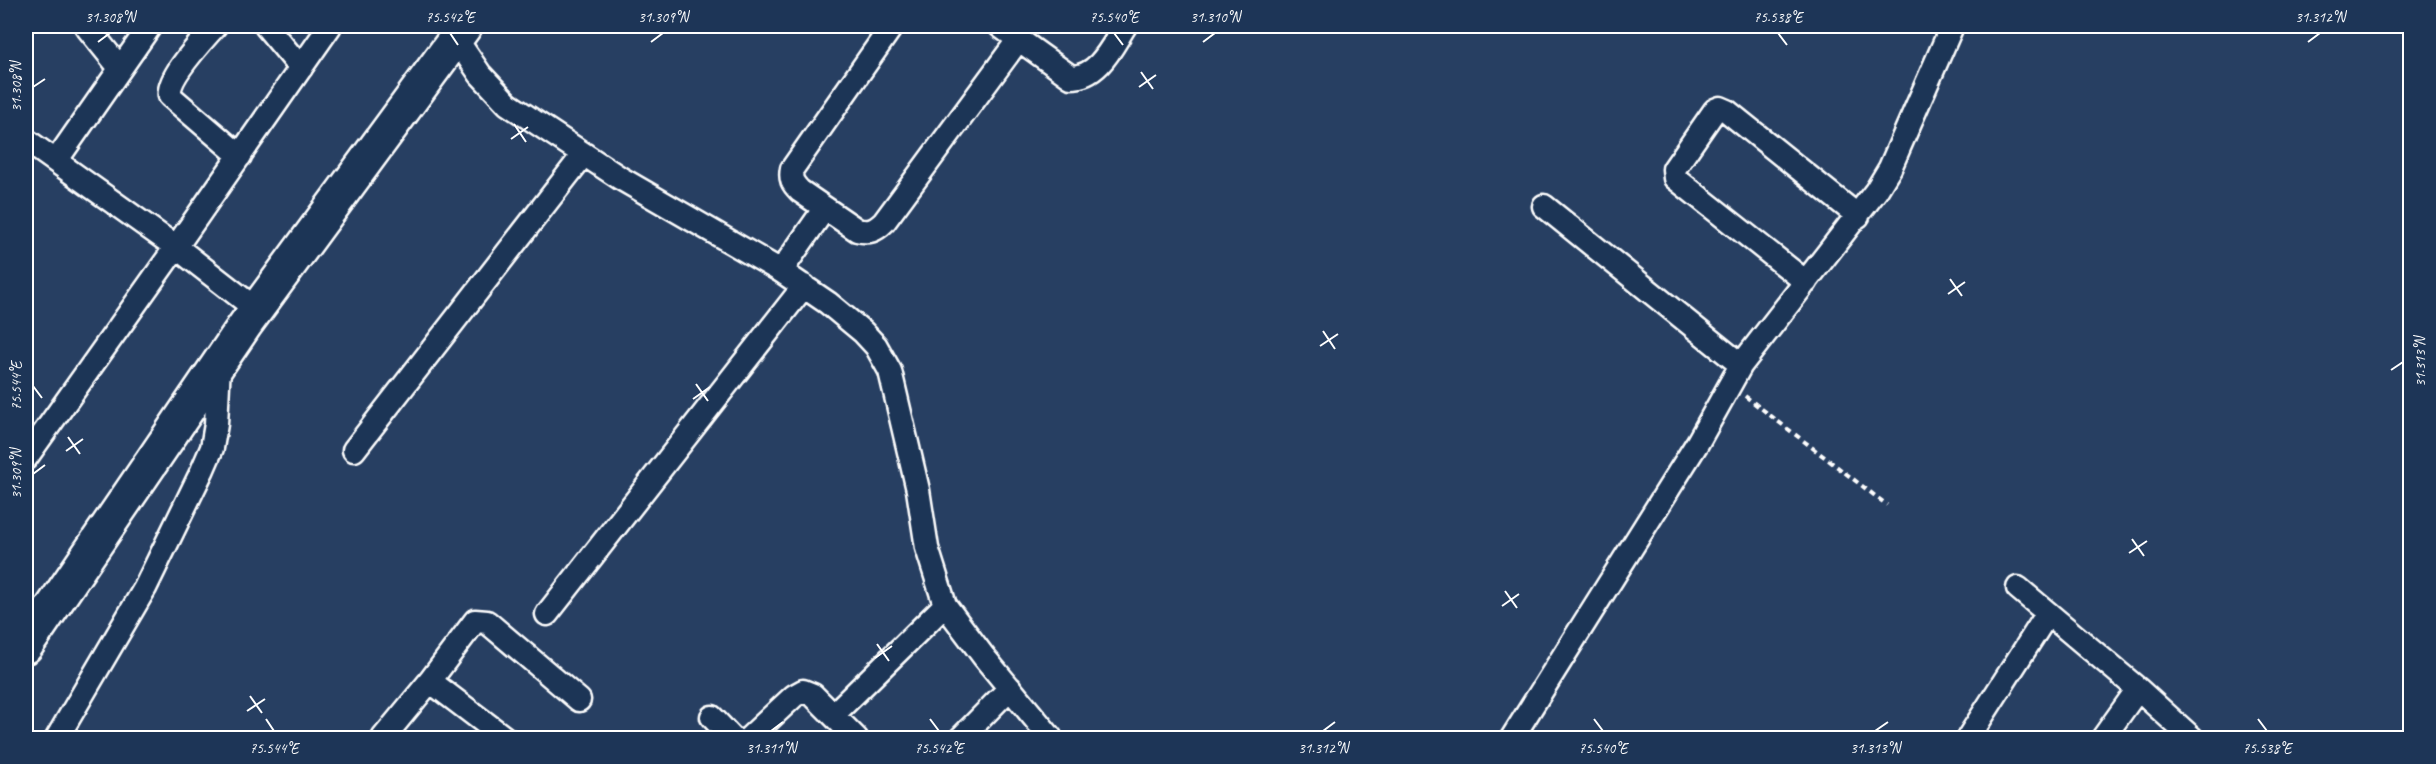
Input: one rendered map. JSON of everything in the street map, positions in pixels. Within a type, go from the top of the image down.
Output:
[{"type":"street","points":[[86,26],[120,68]]},
{"type":"street","points":[[56,161],[150,26]]},
{"type":"street","points":[[215,26],[176,74],[169,91],[170,96],[240,156]]},
{"type":"street","points":[[266,26],[300,68]]},
{"type":"street","points":[[26,458],[176,248],[330,26]]},
{"type":"street","points":[[892,26],[792,169],[790,177],[793,184],[825,208],[857,230],[867,232],[878,228],[1019,39]]},
{"type":"street","points":[[1000,26],[1071,76],[1082,77],[1101,63],[1125,26]]},
{"type":"street","points":[[1512,738],[1698,442],[1741,365],[1876,191],[1890,168],[1953,26]]},
{"type":"street","points":[[26,646],[219,364],[456,30],[480,74],[508,104],[620,178],[804,286],[863,332],[876,346],[890,371],[918,490],[927,548],[945,605],[1051,738]]},
{"type":"street","points":[[1806,282],[1675,178],[1674,170],[1715,110],[1720,108],[1727,111],[1858,216]]},
{"type":"street","points":[[26,140],[176,248],[257,310]]},
{"type":"street","points":[[354,450],[584,154]]},
{"type":"street","points":[[1544,206],[1741,365]]},
{"type":"street","points":[[781,271],[825,208]]},
{"type":"street","points":[[547,614],[804,286]]},
{"type":"street","points":[[66,736],[145,588],[212,448],[216,424],[219,364]]},
{"type":"street","points":[[2018,588],[2138,689],[2192,738]]},
{"type":"street","points":[[833,715],[945,605]]},
{"type":"street","points":[[1968,738],[2048,613]]},
{"type":"street","points":[[383,738],[475,621],[487,622],[579,700]]},
{"type":"street","points":[[430,681],[505,738]]},
{"type":"street","points":[[962,738],[1010,688]]},
{"type":"street","points":[[2103,738],[2138,689]]},
{"type":"street","points":[[749,738],[794,696],[803,691],[813,694],[856,738]]},
{"type":"street","points":[[712,717],[732,738]]},
{"type":"path","points":[[1730,384],[1887,505]]}]
